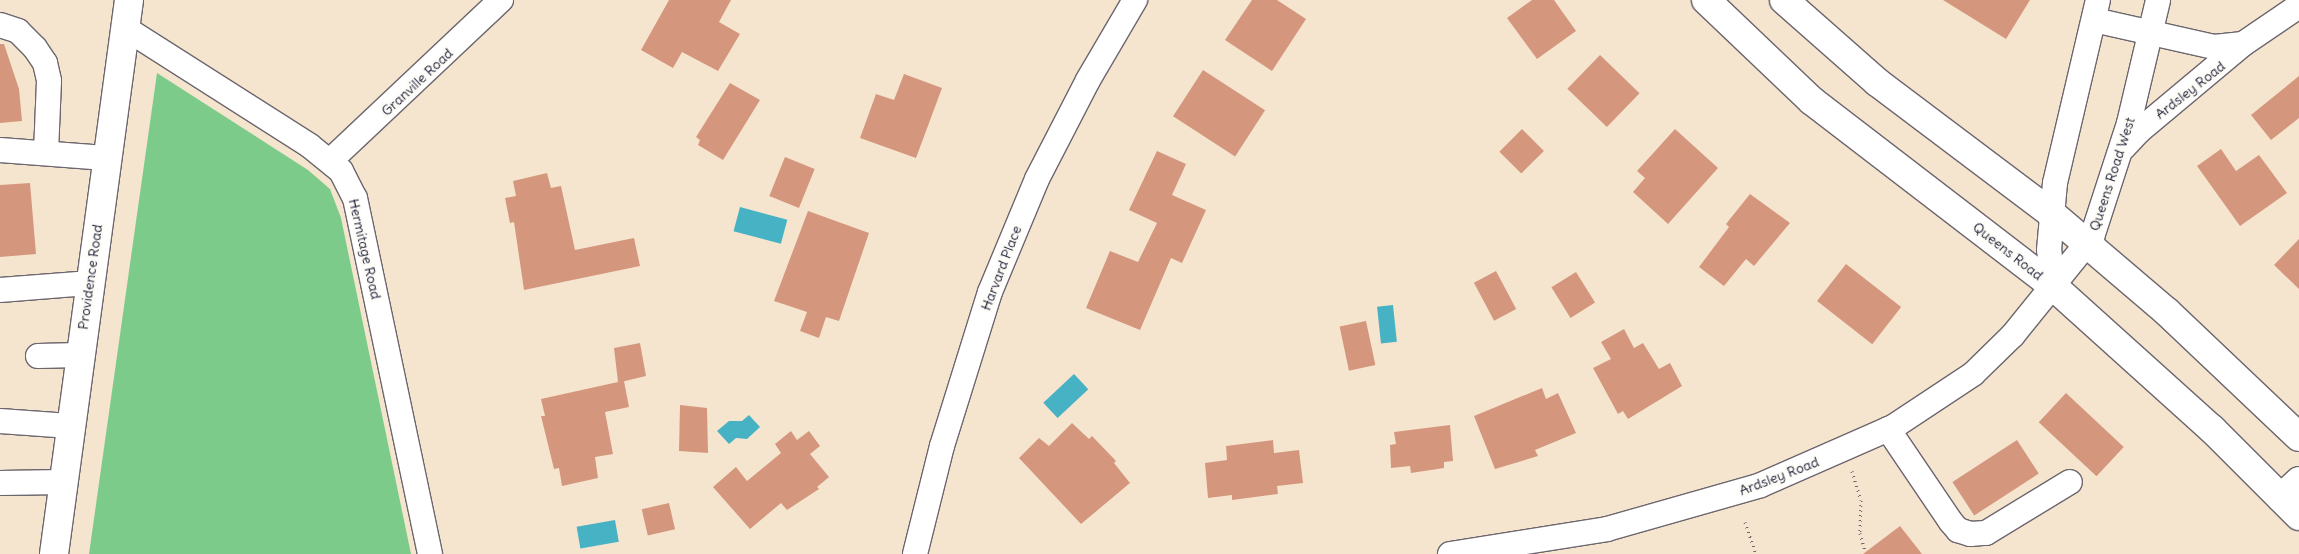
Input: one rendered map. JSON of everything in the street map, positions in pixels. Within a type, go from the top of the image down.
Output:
[{"type":"main road","name":"Providence Road","points":[[54,554],[88,283],[129,0]]},
{"type":"main road","name":"Queens Road","points":[[1706,0],[1812,100],[2053,286],[2293,498]]},
{"type":"main road","points":[[1784,0],[1877,82],[2052,214],[2166,311],[2299,437]]},
{"type":"street","name":"Granville Road","points":[[330,161],[501,0]]},
{"type":"street","name":"Harvard Place","points":[[915,554],[942,446],[990,292],[1037,179],[1088,80],[1135,0]]},
{"type":"street","name":"Queens Road West","points":[[2053,286],[2087,244],[2100,217],[2151,33],[2158,0]]},
{"type":"street","name":"Ardsley Road","points":[[2117,158],[2130,138],[2243,44],[2299,6]]},
{"type":"street","points":[[2053,286],[2049,263],[2057,170],[2096,10]]},
{"type":"street","name":"Ardsley Road","points":[[2096,10],[2151,33],[2214,47],[2243,44]]},
{"type":"street","points":[[0,25],[18,31],[35,48],[45,63],[49,80],[46,152]]},
{"type":"street","name":"Hermitage Road","points":[[125,28],[330,161],[341,172],[355,198],[430,554]]},
{"type":"street","points":[[0,150],[106,158]]},
{"type":"street","points":[[0,290],[88,283]]},
{"type":"street","name":"Ardsley Road","points":[[1450,554],[1603,530],[1681,510],[1761,485],[1888,429],[1931,404],[1990,360],[2053,286]]},
{"type":"street","points":[[38,356],[79,355]]},
{"type":"street","points":[[0,422],[70,426]]},
{"type":"street","points":[[1888,429],[1954,526],[1970,534],[1986,533],[2070,482]]},
{"type":"street","points":[[0,483],[63,482]]},
{"type":"path","points":[[1849,463],[1861,500],[1860,533],[1865,551]]},
{"type":"path","points":[[1745,522],[1756,554]]},
{"type":"green space","points":[[157,73],[308,170],[330,189],[341,218],[411,554],[89,554]]},
{"type":"water","points":[[740,207],[787,220],[781,244],[734,231]]},
{"type":"water","points":[[1393,305],[1397,342],[1381,343],[1377,307]]},
{"type":"water","points":[[1074,374],[1088,389],[1058,418],[1043,403]]},
{"type":"water","points":[[749,415],[760,427],[747,439],[736,438],[729,444],[717,431],[729,421],[742,421]]},
{"type":"water","points":[[615,520],[619,542],[580,548],[577,527]]},
{"type":"building","points":[[669,0],[731,0],[719,22],[740,34],[718,71],[682,52],[673,68],[641,50]]},
{"type":"building","points":[[1252,0],[1277,0],[1306,19],[1272,71],[1225,40]]},
{"type":"building","points":[[1532,0],[1554,0],[1576,31],[1537,59],[1507,18]]},
{"type":"building","points":[[1943,0],[2030,0],[2006,39]]},
{"type":"building","points":[[0,44],[4,44],[19,89],[22,121],[0,123]]},
{"type":"building","points":[[1600,55],[1640,93],[1607,127],[1567,89]]},
{"type":"building","points":[[1203,70],[1265,110],[1235,156],[1173,116]]},
{"type":"building","points":[[904,74],[942,88],[916,158],[860,138],[876,94],[894,100]]},
{"type":"building","points":[[2299,76],[2299,118],[2271,140],[2251,115]]},
{"type":"building","points":[[730,83],[760,100],[723,160],[698,145],[700,140],[696,137]]},
{"type":"building","points":[[1522,129],[1544,151],[1521,174],[1499,152]]},
{"type":"building","points":[[1675,129],[1718,168],[1668,224],[1633,192],[1645,178],[1637,171]]},
{"type":"building","points":[[2221,149],[2236,171],[2259,155],[2287,193],[2240,226],[2197,166]]},
{"type":"building","points":[[1157,151],[1186,164],[1172,195],[1206,210],[1182,263],[1171,258],[1140,330],[1086,308],[1110,251],[1138,262],[1157,223],[1129,210]]},
{"type":"building","points":[[785,157],[815,169],[799,208],[769,196]]},
{"type":"building","points":[[547,173],[551,188],[561,186],[575,250],[634,238],[640,266],[524,290],[514,222],[510,223],[505,198],[516,196],[513,181]]},
{"type":"building","points":[[30,183],[36,254],[0,257],[0,185]]},
{"type":"building","points":[[1750,194],[1790,223],[1754,266],[1746,259],[1724,286],[1699,267],[1729,227],[1726,224]]},
{"type":"building","points":[[808,211],[869,233],[839,321],[826,317],[819,338],[800,331],[807,312],[774,301]]},
{"type":"building","points":[[2299,239],[2299,289],[2274,265]]},
{"type":"building","points":[[1846,264],[1901,307],[1872,344],[1817,301]]},
{"type":"building","points":[[1496,271],[1516,309],[1494,321],[1474,283]]},
{"type":"building","points":[[1576,272],[1595,303],[1570,318],[1551,287]]},
{"type":"building","points":[[1366,321],[1375,365],[1349,371],[1340,327]]},
{"type":"building","points":[[1624,329],[1634,348],[1643,343],[1659,369],[1670,363],[1682,386],[1628,419],[1623,411],[1618,414],[1593,368],[1611,359],[1601,342]]},
{"type":"building","points":[[640,343],[646,376],[624,381],[629,407],[605,412],[613,454],[595,457],[598,478],[562,486],[559,468],[554,469],[541,416],[545,416],[541,399],[618,382],[614,348]]},
{"type":"building","points":[[1542,388],[1546,399],[1558,393],[1576,433],[1535,450],[1538,456],[1495,469],[1474,416]]},
{"type":"building","points":[[2066,393],[2124,447],[2096,476],[2039,422]]},
{"type":"building","points":[[680,405],[707,408],[708,453],[679,451]]},
{"type":"building","points":[[1072,423],[1089,439],[1092,436],[1116,461],[1114,463],[1130,483],[1081,524],[1019,458],[1039,438],[1049,446]]},
{"type":"building","points":[[1450,425],[1453,461],[1444,462],[1444,468],[1411,473],[1410,466],[1391,468],[1390,445],[1396,444],[1394,432]]},
{"type":"building","points":[[791,431],[797,440],[809,431],[820,446],[810,454],[829,477],[817,487],[819,489],[787,510],[781,503],[750,529],[713,487],[736,467],[747,481],[781,453],[775,444]]},
{"type":"building","points":[[1273,440],[1274,453],[1299,450],[1303,483],[1277,486],[1278,494],[1232,500],[1232,495],[1208,498],[1205,463],[1227,460],[1226,446]]},
{"type":"building","points":[[2017,440],[2039,474],[1974,515],[1952,482]]},
{"type":"building","points":[[669,503],[675,529],[648,536],[642,509]]},
{"type":"building","points":[[1900,526],[1922,554],[1863,554]]}]
